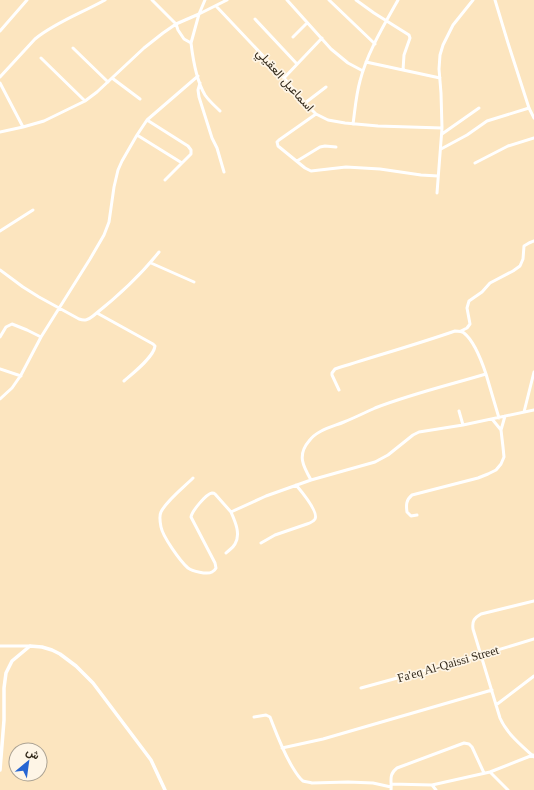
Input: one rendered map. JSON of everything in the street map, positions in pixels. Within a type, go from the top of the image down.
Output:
[{"type":"street","points":[[0,31],[27,0]]},
{"type":"street","points":[[0,77],[39,36],[59,23],[105,0]]},
{"type":"street","points":[[152,0],[176,24],[182,37],[191,43]]},
{"type":"street","points":[[205,0],[199,14],[191,43],[203,92],[220,111]]},
{"type":"street","points":[[0,132],[44,121],[85,101],[97,92],[144,48],[176,24],[227,0]]},
{"type":"street","points":[[287,0],[331,49],[348,63],[363,71]]},
{"type":"street","points":[[329,0],[374,44]]},
{"type":"street","points":[[356,0],[408,33],[410,36],[404,55],[403,70]]},
{"type":"street","points":[[353,124],[360,82],[366,62],[386,20],[398,0]]},
{"type":"street","points":[[437,193],[442,134],[442,93],[439,62],[443,45],[453,25],[473,0]]},
{"type":"street","points":[[495,0],[529,108],[534,118]]},
{"type":"street","name":"اسماعيل العقيلي","points":[[216,6],[316,114],[333,121],[353,124],[442,128]]},
{"type":"street","points":[[255,19],[297,64]]},
{"type":"street","points":[[293,37],[308,23]]},
{"type":"street","points":[[284,78],[322,38]]},
{"type":"street","points":[[73,48],[108,82]]},
{"type":"street","points":[[41,58],[85,101]]},
{"type":"street","points":[[366,62],[440,78]]},
{"type":"street","points":[[0,399],[12,388],[20,376],[41,337],[90,259],[107,228],[118,170],[137,134],[146,120],[198,76]]},
{"type":"street","points":[[112,78],[140,99]]},
{"type":"street","points":[[0,83],[23,127]]},
{"type":"street","points":[[200,83],[198,90],[199,97],[224,172]]},
{"type":"street","points":[[305,103],[326,87]]},
{"type":"street","points":[[442,134],[479,108]]},
{"type":"street","points":[[441,149],[467,136],[487,120],[529,108]]},
{"type":"street","points":[[316,114],[277,142],[278,146],[305,168],[311,171],[350,167],[438,176]]},
{"type":"street","points":[[146,120],[190,148],[192,152],[164,180]]},
{"type":"street","points":[[137,134],[182,163]]},
{"type":"street","points":[[475,163],[508,146],[534,138]]},
{"type":"street","points":[[297,162],[320,147],[336,147]]},
{"type":"street","points":[[0,231],[33,210]]},
{"type":"street","points":[[339,390],[332,375],[335,369],[467,328],[470,324],[467,308],[469,301],[490,284],[520,266],[523,259],[524,246],[529,242],[534,241]]},
{"type":"street","points":[[0,270],[39,297],[79,319],[85,320],[97,312],[135,279],[151,263],[159,252]]},
{"type":"street","points":[[151,263],[194,282]]},
{"type":"street","points":[[97,312],[155,346],[154,350],[146,361],[124,381]]},
{"type":"street","points":[[0,337],[6,327],[12,324],[41,337]]},
{"type":"street","points":[[461,331],[466,335],[474,347],[482,363],[499,418]]},
{"type":"street","points":[[0,369],[20,376]]},
{"type":"street","points":[[524,412],[534,372]]},
{"type":"street","points":[[311,480],[302,461],[304,451],[310,439],[319,433],[374,408],[486,374]]},
{"type":"street","points":[[231,512],[266,496],[296,485],[375,462],[388,455],[416,433],[534,410]]},
{"type":"street","points":[[459,411],[462,425]]},
{"type":"street","points":[[417,515],[411,516],[407,512],[407,502],[412,495],[478,478],[499,468],[504,457],[501,430],[505,416]]},
{"type":"street","points":[[492,419],[501,430]]},
{"type":"street","points":[[193,478],[162,511],[160,521],[162,532],[172,548],[189,568],[199,572],[212,572],[216,568],[215,563],[192,521],[191,515],[207,496],[213,493],[217,495],[231,512],[235,523],[237,537],[235,545],[226,553]]},
{"type":"street","points":[[261,543],[271,537],[307,524],[315,519],[315,511],[296,485]]},
{"type":"street","points":[[254,717],[268,715],[270,717],[289,762],[299,777],[307,782],[373,783],[391,787],[432,785],[490,772],[533,756],[504,726],[500,718],[472,624],[474,619],[481,614],[534,601]]},
{"type":"street","name":"Fa'eq Al-Qaissi Street","points":[[361,688],[534,639]]},
{"type":"street","points":[[0,646],[42,647],[60,654],[76,666],[93,683],[151,760],[165,790]]},
{"type":"street","points":[[0,770],[6,673],[12,660],[30,646]]},
{"type":"street","points":[[496,705],[534,676]]},
{"type":"street","points":[[282,748],[323,739],[492,690]]},
{"type":"street","points":[[391,787],[392,772],[397,768],[464,744],[469,744],[472,747],[484,773]]},
{"type":"street","points":[[490,772],[508,790]]},
{"type":"street","points":[[432,785],[436,790]]}]
